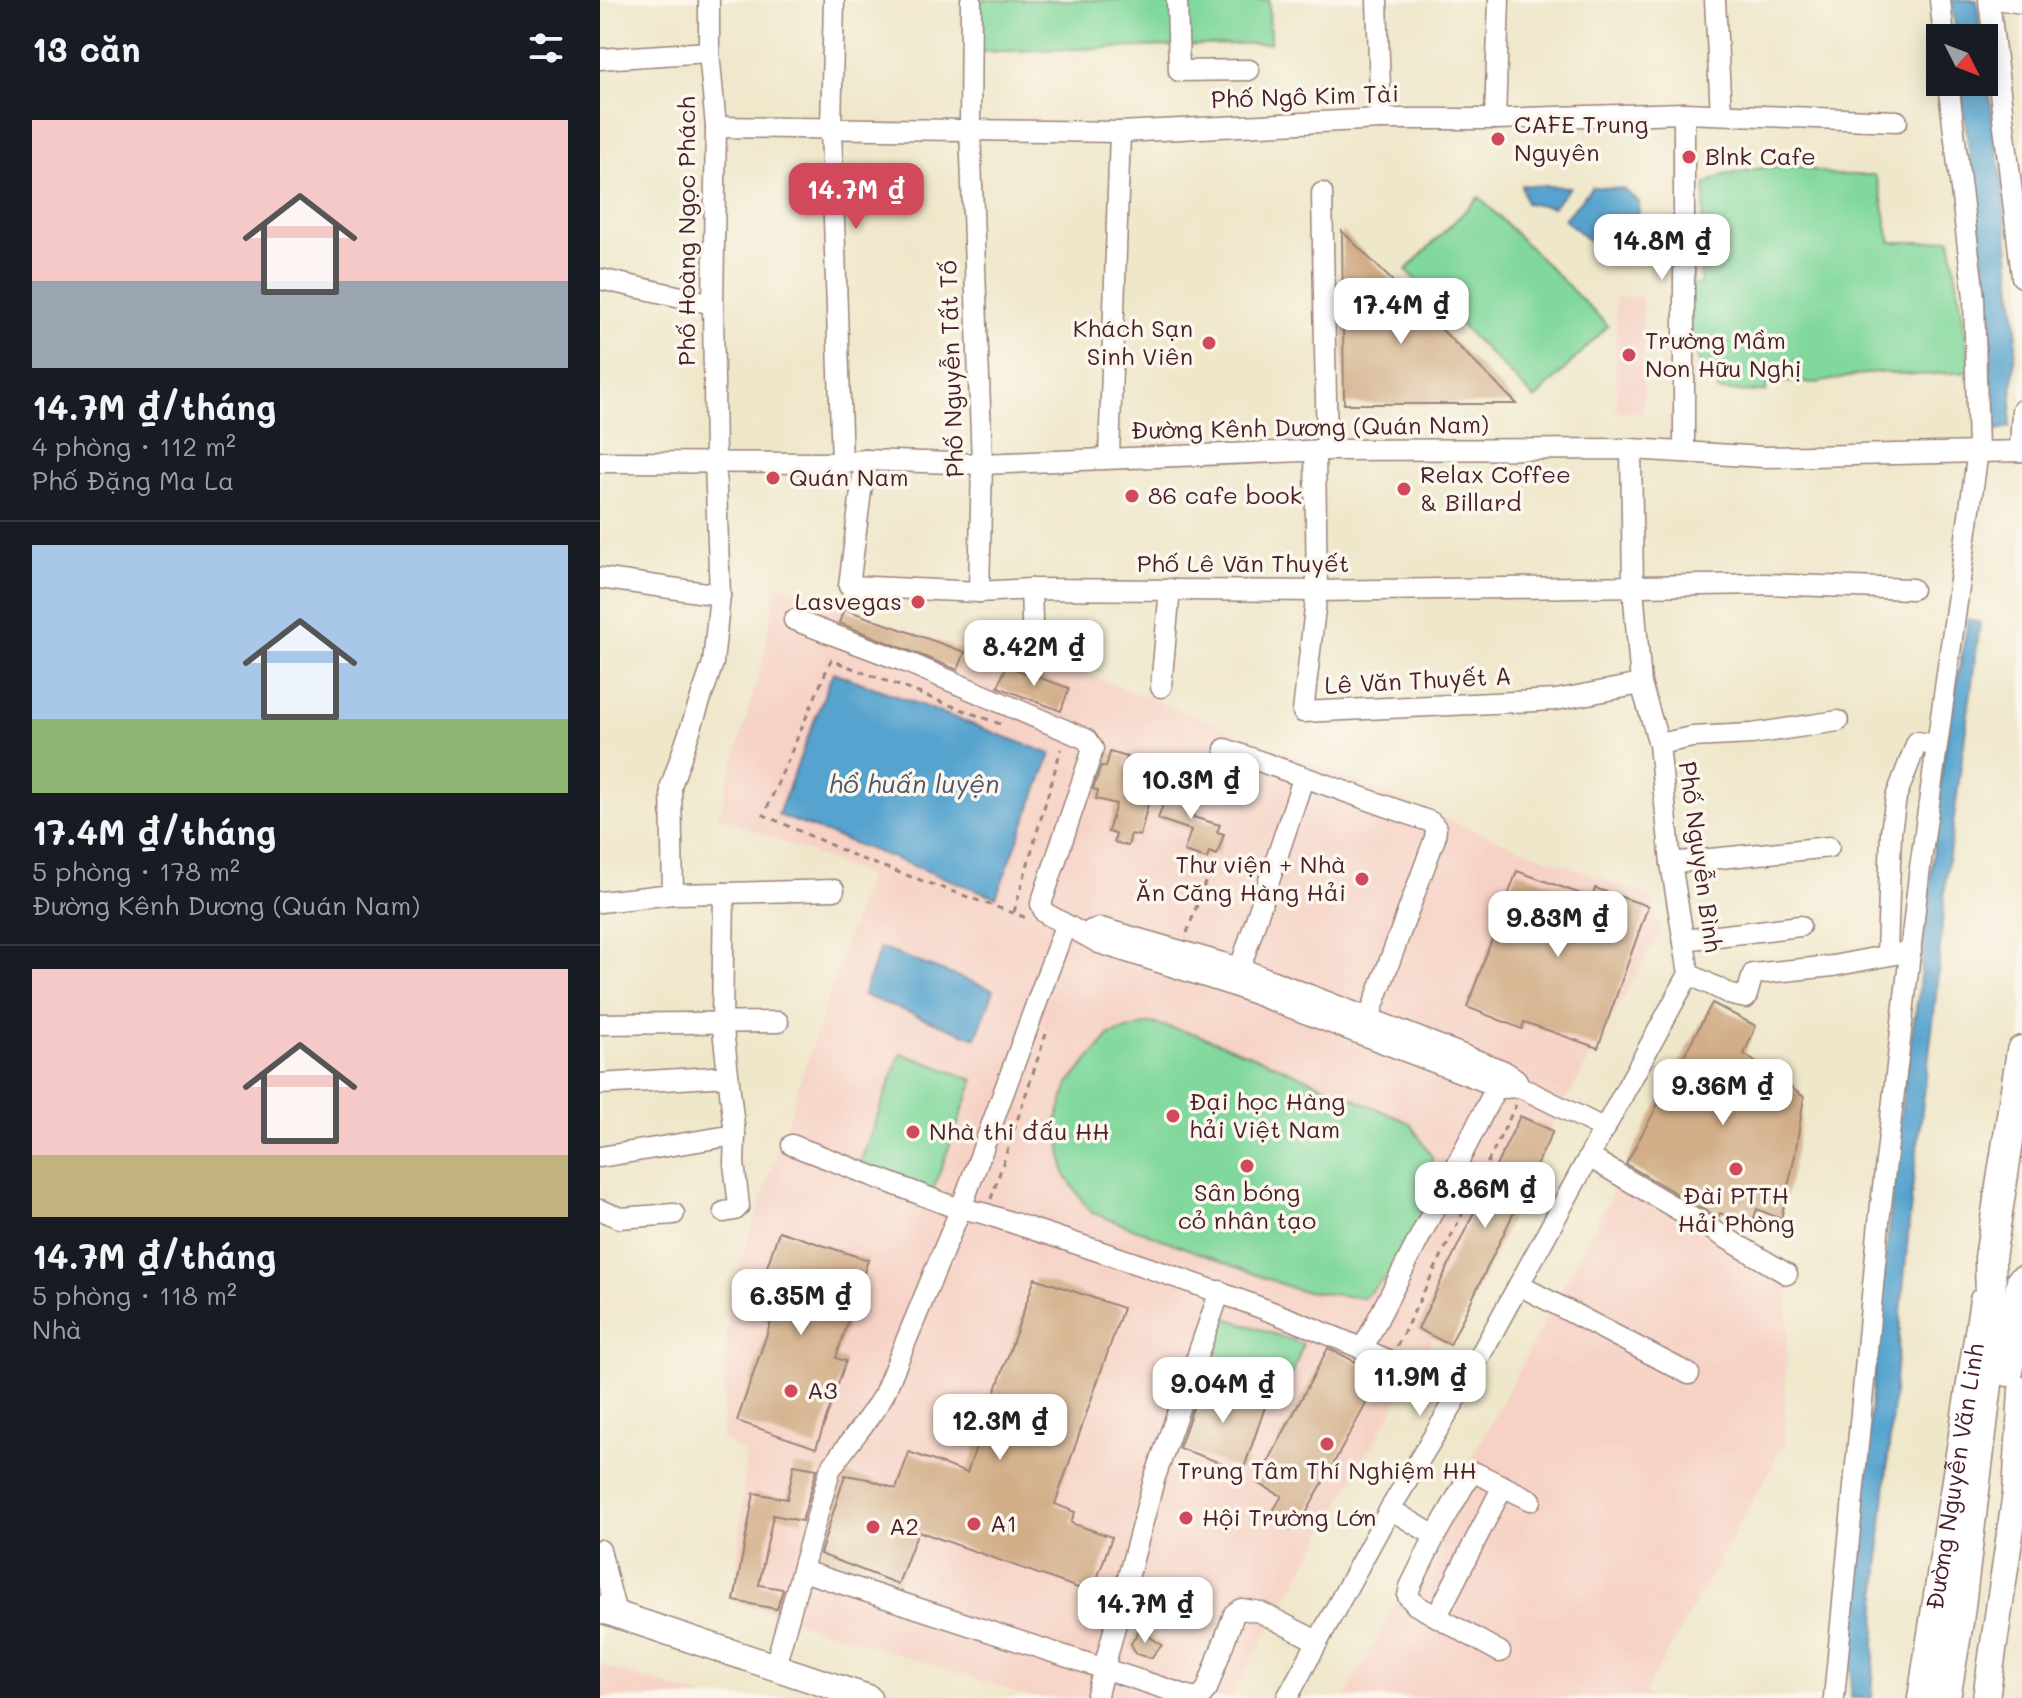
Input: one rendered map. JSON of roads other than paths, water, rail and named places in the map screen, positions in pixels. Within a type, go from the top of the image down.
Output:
[{"type":"highway","name":"Đường Nguyễn Văn Linh","points":[[2003,1335],[1990,1258],[2022,1051]]},
{"type":"highway","name":"Đường Nguyễn Văn Linh","points":[[2003,1335],[2022,1281]]},
{"type":"highway","points":[[1945,1698],[2003,1335]]},
{"type":"highway","points":[[1965,1698],[1992,1516],[2003,1335]]},
{"type":"main road","name":"Đường Nguyễn Văn Linh","points":[[1921,1698],[1990,1258]]},
{"type":"main road","points":[[1986,1698],[2019,1493],[2022,1390]]},
{"type":"main road","points":[[608,1611],[868,1698]]},
{"type":"street","name":"Phố Hoàng Ngọc Phách","points":[[673,894],[671,786],[713,663],[720,595],[713,304],[716,127],[709,52],[709,0]]},
{"type":"street","points":[[834,0],[831,128],[842,463]]},
{"type":"street","name":"Phố Nguyễn Tất Tố","points":[[971,0],[970,128],[982,464],[979,592]]},
{"type":"street","points":[[1177,0],[1179,71],[1249,70]]},
{"type":"street","points":[[1377,0],[1381,119]]},
{"type":"street","points":[[1495,119],[1499,0]]},
{"type":"street","points":[[1715,0],[1721,114]]},
{"type":"street","points":[[1940,0],[1943,24]]},
{"type":"street","points":[[1989,0],[2022,277]]},
{"type":"street","points":[[2003,0],[2022,3]]},
{"type":"street","points":[[600,59],[709,52]]},
{"type":"street","points":[[1834,1698],[1879,1222],[1936,745],[1978,451],[1974,297],[1950,96]]},
{"type":"street","points":[[1684,113],[1684,451]]},
{"type":"street","name":"Phố Ngô Kim Tài","points":[[716,127],[1120,132],[1381,119],[1684,113],[1897,121]]},
{"type":"street","points":[[1109,458],[1120,132]]},
{"type":"street","name":"Lê Văn Thuyết A","points":[[1322,193],[1317,591],[1303,712],[1556,700],[1641,684]]},
{"type":"street","points":[[600,279],[713,304]]},
{"type":"street","points":[[2021,451],[2022,410]]},
{"type":"street","name":"Đường Kênh Dương (Quán Nam)","points":[[600,462],[842,463],[865,460],[982,464],[1321,451],[1631,449],[1764,457],[2021,451]]},
{"type":"street","name":"Phố Nguyễn Bình","points":[[1287,1698],[1390,1509],[1459,1394],[1689,974],[1671,863],[1659,744],[1641,684],[1633,587],[1631,449]]},
{"type":"street","name":"Phố Lê Văn Thuyết","points":[[865,460],[849,586],[979,592],[1031,589],[1317,591],[1764,584],[1912,589]]},
{"type":"street","points":[[600,578],[720,595]]},
{"type":"street","points":[[1031,589],[1033,652]]},
{"type":"street","points":[[1161,687],[1170,589]]},
{"type":"street","points":[[794,620],[911,664],[1092,743],[1093,749],[1041,904],[1045,913],[1099,943],[1237,977]]},
{"type":"street","points":[[1659,744],[1692,737],[1752,734],[1838,721]]},
{"type":"street","points":[[1887,954],[1890,855],[1896,797],[1917,742],[1936,745]]},
{"type":"street","points":[[1225,749],[1431,822],[1436,828],[1366,1026]]},
{"type":"street","points":[[1237,977],[1303,779]]},
{"type":"street","points":[[1671,863],[1829,847]]},
{"type":"street","points":[[600,902],[673,894],[834,890]]},
{"type":"street","points":[[724,893],[722,1021],[735,1135],[734,1163],[739,1206],[724,1212]]},
{"type":"street","points":[[775,1666],[830,1470],[847,1443],[869,1421],[884,1394],[961,1208],[1065,926]]},
{"type":"street","points":[[1684,940],[1800,926]]},
{"type":"street","points":[[1089,936],[1092,930],[1101,928],[1181,952],[1499,1082],[1520,1087],[1605,1129]]},
{"type":"street","points":[[1689,974],[1732,995],[1746,998],[1753,974],[1833,966],[1911,951]]},
{"type":"street","points":[[600,1024],[778,1022]]},
{"type":"street","points":[[600,1084],[728,1076]]},
{"type":"street","points":[[1363,1348],[1499,1082]]},
{"type":"street","points":[[600,1157],[735,1135]]},
{"type":"street","points":[[792,1145],[961,1208],[1220,1291],[1391,1359],[1459,1394]]},
{"type":"street","points":[[1589,1157],[1787,1274]]},
{"type":"street","points":[[600,1210],[620,1218],[674,1214]]},
{"type":"street","points":[[1519,1285],[1689,1374]]},
{"type":"street","points":[[1096,1698],[1154,1480],[1220,1291]]},
{"type":"street","points":[[1500,1652],[1416,1605],[1408,1596],[1435,1536],[1468,1478],[1476,1473],[1531,1500]]},
{"type":"street","points":[[1437,1616],[1503,1486]]},
{"type":"street","points":[[1390,1509],[1435,1536]]},
{"type":"street","points":[[600,1550],[608,1611]]},
{"type":"street","points":[[803,1571],[1191,1697],[1200,1697],[1207,1689],[1234,1614],[1241,1609],[1260,1612],[1317,1641]]},
{"type":"water","points":[[1952,0],[1977,0],[1980,24],[1955,24]]},
{"type":"water","points":[[1962,96],[1989,96],[2017,328],[2010,427],[1987,432],[1992,325]]},
{"type":"water","points":[[1521,185],[1570,187],[1553,207],[1526,203]]},
{"type":"water","points":[[1592,187],[1623,189],[1639,202],[1638,223],[1608,258],[1564,219]]},
{"type":"water","points":[[1968,619],[1980,623],[1946,878],[1935,1006],[1912,1191],[1881,1536],[1872,1698],[1850,1698],[1861,1504],[1894,1173],[1905,1074],[1918,997],[1943,759]]},
{"type":"water","name":"hồ huấn luyện","points":[[833,672],[1051,754],[996,897],[778,815]]},
{"type":"water","points":[[880,948],[994,990],[976,1038],[863,995]]},
{"type":"place","name":"CAFE Trung Nguyên","points":[[1498,139]]},
{"type":"place","name":"Blnk Cafe","points":[[1689,157]]},
{"type":"place","name":"Khách Sạn Sinh Viên","points":[[1209,343]]},
{"type":"place","name":"Trường Mầm Non Hữu Nghị","points":[[1629,355]]},
{"type":"place","name":"Quán Nam","points":[[773,478]]},
{"type":"place","name":"Relax Coffee & Billard","points":[[1404,489]]},
{"type":"place","name":"86 cafe book","points":[[1132,496]]},
{"type":"place","name":"Lasvegas","points":[[918,602]]},
{"type":"place","name":"Thư viện + Nhà Ăn Căng Hàng Hải","points":[[1362,879]]},
{"type":"place","name":"Đại học Hàng hải Việt Nam","points":[[1173,1116]]},
{"type":"place","name":"Nhà thi đấu HH","points":[[913,1132]]},
{"type":"place","name":"Sân bóng cỏ nhân tạo","points":[[1247,1166]]},
{"type":"place","name":"Đài PTTH Hải Phòng","points":[[1736,1169]]},
{"type":"place","name":"A3","points":[[791,1391]]},
{"type":"place","name":"Trung Tâm Thí Nghiệm HH","points":[[1327,1444]]},
{"type":"place","name":"Hội Trường Lớn","points":[[1186,1518]]},
{"type":"place","name":"A1","points":[[974,1524]]},
{"type":"place","name":"A2","points":[[873,1527]]}]
